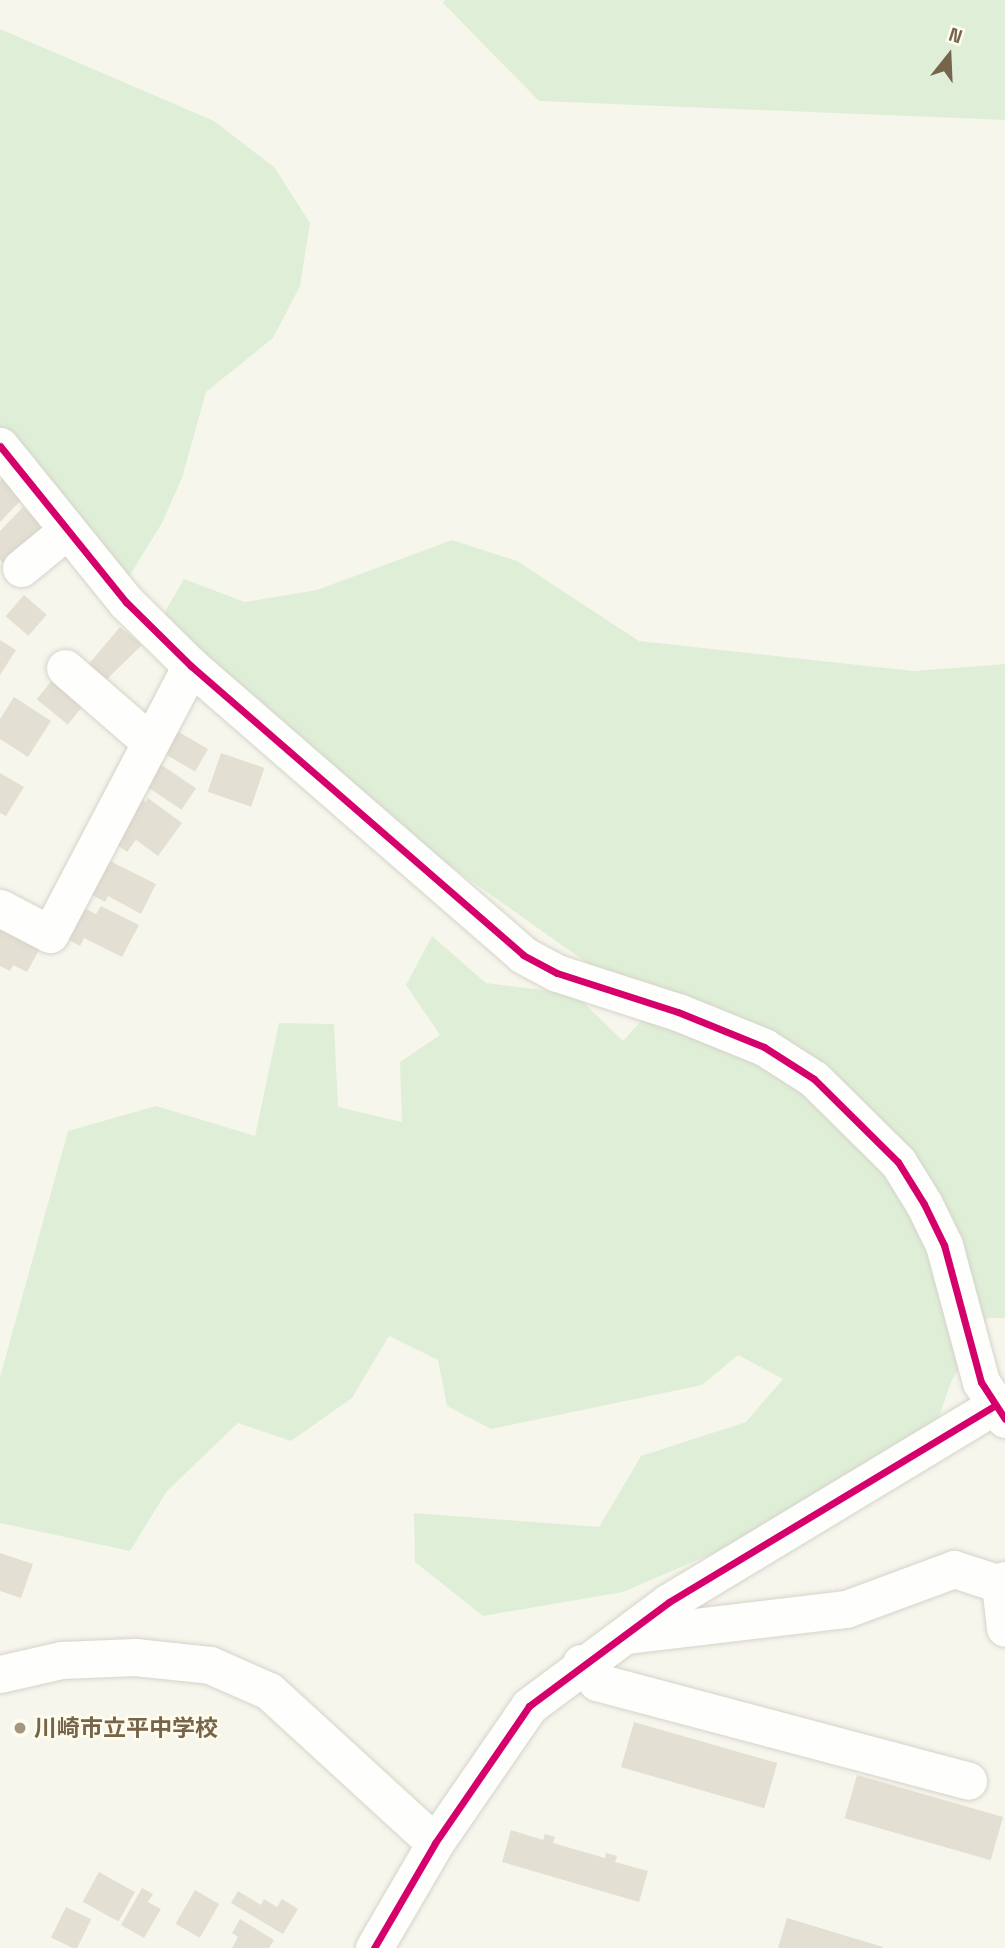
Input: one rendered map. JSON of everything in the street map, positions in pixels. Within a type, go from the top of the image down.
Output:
[{"type":"street","points":[[0,446],[126,602],[191,666],[523,955],[557,973],[678,1012],[764,1047],[814,1079],[898,1162],[924,1204],[944,1245],[981,1382],[1000,1412],[669,1602],[626,1635],[581,1663],[529,1706],[435,1843],[374,1948]]},
{"type":"street","points":[[21,568],[66,531]]},
{"type":"street","points":[[0,908],[50,934],[191,666]]},
{"type":"street","points":[[65,668],[150,742]]},
{"type":"street","points":[[626,1635],[846,1609],[954,1569],[1003,1582],[1005,1628]]},
{"type":"street","points":[[0,1674],[61,1660],[135,1657],[210,1665],[269,1691],[435,1843]]},
{"type":"street","points":[[581,1663],[597,1682],[968,1781]]},
{"type":"green space","points":[[445,0],[1005,0],[1005,120],[539,101],[443,3]]},
{"type":"green space","points":[[0,29],[214,121],[274,167],[310,223],[300,286],[273,338],[206,392],[182,478],[162,523],[127,580],[0,440]]},
{"type":"green space","points":[[452,540],[517,561],[639,641],[914,671],[1005,664],[1005,1318],[987,1318],[951,1382],[927,1452],[795,1518],[623,1592],[483,1616],[415,1562],[414,1513],[599,1527],[641,1456],[746,1422],[783,1379],[738,1355],[702,1385],[491,1429],[447,1406],[438,1360],[389,1336],[352,1398],[291,1441],[238,1423],[167,1491],[130,1551],[0,1523],[0,1377],[68,1131],[156,1106],[255,1136],[279,1023],[334,1024],[338,1107],[402,1122],[400,1062],[440,1035],[406,985],[432,936],[486,983],[575,994],[623,1041],[652,1009],[405,834],[155,629],[184,579],[245,602],[317,590]]},
{"type":"building","points":[[6,475],[27,494],[0,522],[0,481]]},
{"type":"building","points":[[23,507],[43,526],[6,565],[0,560],[0,531]]},
{"type":"building","points":[[24,595],[47,615],[28,636],[6,616]]},
{"type":"building","points":[[120,627],[142,645],[106,680],[88,665]]},
{"type":"building","points":[[0,640],[16,650],[0,675]]},
{"type":"building","points":[[53,679],[84,704],[68,724],[37,699]]},
{"type":"building","points":[[14,697],[51,721],[28,757],[0,739],[0,719]]},
{"type":"building","points":[[170,727],[208,749],[195,772],[157,750]]},
{"type":"building","points":[[221,753],[264,768],[251,807],[208,792]]},
{"type":"building","points":[[157,762],[196,788],[181,810],[142,784]]},
{"type":"building","points":[[0,773],[24,787],[6,816],[0,813]]},
{"type":"building","points":[[138,797],[146,802],[148,798],[182,823],[158,856],[136,840],[127,852],[108,838]]},
{"type":"building","points":[[102,857],[156,884],[141,914],[108,896],[105,902],[85,891]]},
{"type":"building","points":[[78,905],[96,914],[101,906],[139,925],[122,957],[84,938],[80,946],[62,936]]},
{"type":"building","points":[[0,928],[39,950],[27,972],[13,965],[10,971],[0,966]]},
{"type":"building","points":[[0,1553],[33,1564],[21,1598],[0,1591]]},
{"type":"building","points":[[634,1722],[777,1763],[764,1808],[621,1767]]},
{"type":"building","points":[[857,1775],[1003,1817],[991,1860],[845,1818]]},
{"type":"building","points":[[511,1830],[543,1840],[545,1834],[555,1837],[553,1843],[605,1858],[606,1853],[617,1856],[615,1862],[648,1871],[639,1902],[502,1862]]},
{"type":"building","points":[[99,1872],[135,1892],[118,1922],[83,1902]]},
{"type":"building","points":[[142,1888],[153,1894],[148,1902],[161,1909],[144,1938],[121,1925]]},
{"type":"building","points":[[195,1890],[219,1904],[200,1938],[176,1924]]},
{"type":"building","points":[[238,1891],[261,1905],[264,1899],[277,1907],[282,1899],[298,1909],[283,1934],[231,1903]]},
{"type":"building","points":[[66,1907],[91,1919],[77,1948],[51,1938]]},
{"type":"building","points":[[787,1918],[883,1947],[883,1948],[778,1948]]},
{"type":"building","points":[[240,1919],[274,1940],[269,1948],[232,1948],[238,1937],[232,1933]]},
{"type":"cycle path","points":[[0,446],[126,602],[191,666],[523,955],[557,973],[678,1012],[764,1047],[814,1079],[898,1162],[924,1204],[944,1245],[981,1382],[1005,1419]]},
{"type":"cycle path","points":[[374,1948],[435,1843],[529,1706],[669,1602],[995,1405]]},
{"type":"place","name":"川崎市立平中学校","points":[[20,1728]]}]
